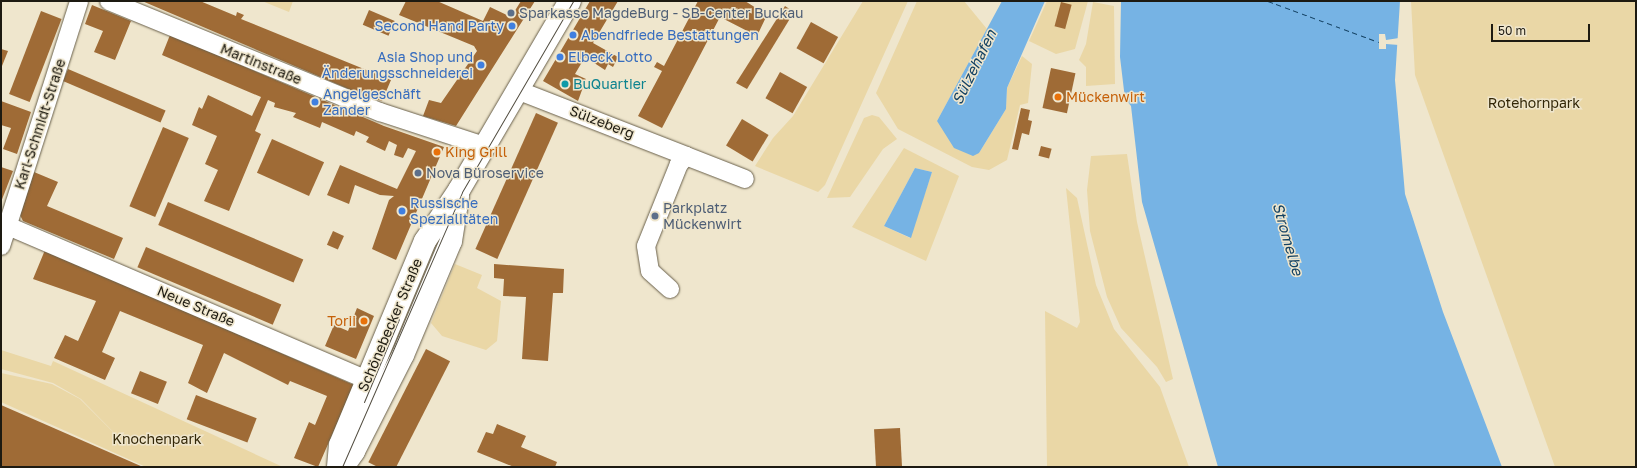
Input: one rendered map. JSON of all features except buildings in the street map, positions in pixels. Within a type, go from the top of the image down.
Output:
[{"type":"main road","name":"Schönebecker Straße","points":[[343,467],[354,451],[375,384],[425,241],[459,190],[570,1]]},
{"type":"main road","name":"Schönebecker Straße","points":[[338,467],[340,445],[375,384]]},
{"type":"street","name":"Karl-Schmidt-Straße","points":[[1,246],[4,224],[79,1]]},
{"type":"street","name":"Martinstraße","points":[[109,1],[380,112],[484,146]]},
{"type":"street","name":"Sülzeberg","points":[[517,90],[745,179]]},
{"type":"street","points":[[670,289],[650,271],[646,246],[679,164],[686,156]]},
{"type":"street","name":"Neue Straße","points":[[4,224],[375,384]]},
{"type":"green space","points":[[262,1],[293,1],[289,12]]},
{"type":"green space","points":[[863,1],[908,1],[825,185],[818,192],[755,166],[773,138],[793,116]]},
{"type":"green space","points":[[917,1],[964,1],[987,29],[937,121],[979,153],[1006,109],[1007,88],[1022,56],[1032,64],[1028,103],[1020,105],[1007,160],[989,170],[972,167],[898,129],[876,93]]},
{"type":"green space","points":[[1047,1],[1088,1],[1075,49],[1056,54],[1029,41]]},
{"type":"green space","name":"Rotehornpark","points":[[1411,1],[1636,1],[1636,467],[1555,467],[1415,75]]},
{"type":"green space","points":[[1093,2],[1114,6],[1115,84],[1086,86],[1086,67],[1079,60],[1086,44]]},
{"type":"green space","points":[[872,115],[879,117],[897,139],[883,149],[850,197],[827,198],[864,118]]},
{"type":"green space","points":[[904,148],[959,176],[926,261],[852,227]],"holes":[[[915,168],[932,172],[910,238],[884,226]]]},
{"type":"green space","points":[[1127,154],[1137,222],[1173,379],[1166,382],[1157,367],[1121,328],[1107,297],[1090,231],[1087,190],[1091,156]]},
{"type":"green space","points":[[1066,188],[1077,198],[1096,285],[1114,329],[1160,387],[1189,467],[1047,467],[1045,311],[1077,328],[1080,322]]},
{"type":"green space","points":[[455,264],[482,275],[477,288],[501,301],[497,341],[486,350],[442,336],[431,323]]},
{"type":"green space","name":"Knochenpark","points":[[1,350],[51,366],[53,361],[283,467],[146,467],[1,402],[1,373],[52,384],[80,399],[132,451],[81,399],[53,383],[1,369]]},
{"type":"water","name":"Sülzehafen","points":[[1002,1],[1045,1],[1007,88],[1006,109],[979,153],[973,156],[954,148],[937,121]]},
{"type":"water","name":"Stromelbe","points":[[1121,1],[1400,1],[1395,80],[1405,194],[1443,312],[1502,467],[1218,467],[1142,202],[1131,106],[1125,99],[1120,57]]},
{"type":"water","points":[[915,168],[932,172],[911,238],[884,226]]},
{"type":"pier","points":[[1379,34],[1385,34],[1386,40],[1399,38],[1399,45],[1386,44],[1386,49],[1379,49]]},
{"type":"ferry route","points":[[1268,1],[1379,42]]},
{"type":"tram line","points":[[342,467],[462,192],[573,1]]},
{"type":"tram line","points":[[364,402],[399,319]]},
{"type":"place","name":"Sparkasse MagdeBurg - SB-Center Buckau","points":[[511,13]]},
{"type":"place","name":"Second Hand Party","points":[[512,26]]},
{"type":"place","name":"Abendfriede Bestattungen","points":[[573,35]]},
{"type":"place","name":"Elbeck Lotto","points":[[560,57]]},
{"type":"place","name":"Asia Shop und Änderungsschneiderei","points":[[481,65]]},
{"type":"place","name":"BuQuartier","points":[[565,84]]},
{"type":"place","name":"Mückenwirt","points":[[1058,97]]},
{"type":"place","name":"Angelgeschäft Zander","points":[[315,102]]},
{"type":"place","name":"King Grill","points":[[437,152]]},
{"type":"place","name":"Nova Büroservice","points":[[418,173]]},
{"type":"place","name":"Russische Spezialitäten","points":[[402,211]]},
{"type":"place","name":"Parkplatz Mückenwirt","points":[[655,216]]},
{"type":"place","name":"Torii","points":[[364,321]]}]
